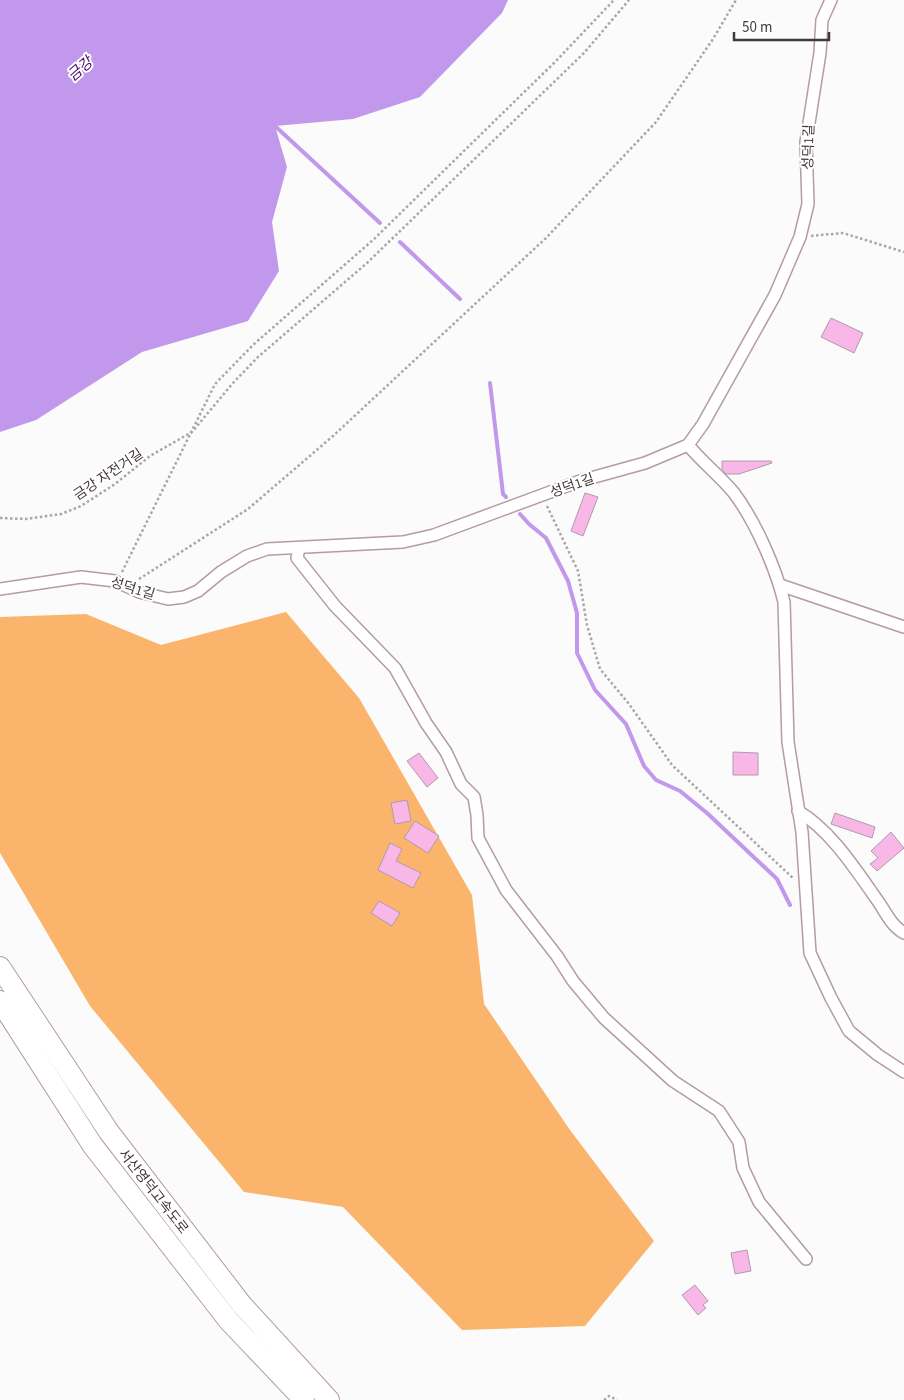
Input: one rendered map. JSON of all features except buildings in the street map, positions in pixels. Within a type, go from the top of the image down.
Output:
[{"type":"highway","name":"서산영덕고속도로","points":[[0,967],[109,1132],[242,1305],[329,1400]]},
{"type":"highway","name":"서산영덕고속도로","points":[[0,1001],[93,1146],[229,1320],[304,1400]]},
{"type":"street","name":"성덕1길","points":[[0,589],[81,577],[115,581],[139,592],[168,599],[184,597],[198,591],[221,572],[247,556],[267,549],[403,542],[452,529],[580,481],[645,463],[688,445],[703,424],[775,295],[800,237],[808,204],[806,142],[820,53],[822,20],[831,0]]},
{"type":"street","points":[[688,445],[734,493],[752,524],[780,585],[784,602],[788,742],[802,832],[810,953],[849,1031],[878,1055],[904,1072]]},
{"type":"street","points":[[299,548],[297,558],[314,582],[395,668],[426,723],[446,752],[461,784],[474,797],[478,838],[506,890],[557,956],[573,981],[604,1018],[673,1081],[719,1111],[739,1142],[743,1168],[759,1202],[806,1259]]},
{"type":"street","points":[[780,585],[904,627]]},
{"type":"street","points":[[798,811],[814,821],[859,875],[894,927],[904,933]]},
{"type":"path","points":[[115,581],[128,562],[215,384],[232,365],[373,240],[555,62],[614,0]]},
{"type":"path","points":[[192,432],[233,383],[258,357],[367,263],[584,52],[629,0]]},
{"type":"path","points":[[128,586],[248,509],[333,436],[546,238],[656,122],[713,39],[736,0]]},
{"type":"path","points":[[800,237],[843,232],[904,252]]},
{"type":"path","name":"금강 자전거길","points":[[0,518],[26,519],[61,514],[81,506],[115,484],[150,456],[192,432]]},
{"type":"path","points":[[542,495],[578,571],[587,624],[600,670],[629,704],[672,765],[805,889]]},
{"type":"path","points":[[604,1400],[609,1396],[617,1400]]},
{"type":"shaded area","points":[[286,612],[359,698],[472,895],[484,1004],[570,1130],[654,1241],[585,1326],[462,1330],[343,1207],[244,1192],[90,1006],[0,853],[0,617],[86,614],[161,645]]},
{"type":"water","name":"금강","points":[[0,0],[508,0],[502,13],[420,97],[353,119],[275,126],[287,167],[272,222],[279,271],[248,321],[142,352],[36,420],[0,432]]},
{"type":"waterway","points":[[275,126],[380,223]]},
{"type":"waterway","points":[[400,242],[460,299]]},
{"type":"waterway","points":[[490,383],[503,494],[506,497]]},
{"type":"waterway","points":[[520,514],[546,538],[568,581],[577,613],[577,653],[595,690],[626,724],[644,766],[656,780],[680,791],[707,813],[777,879],[790,905]]}]
